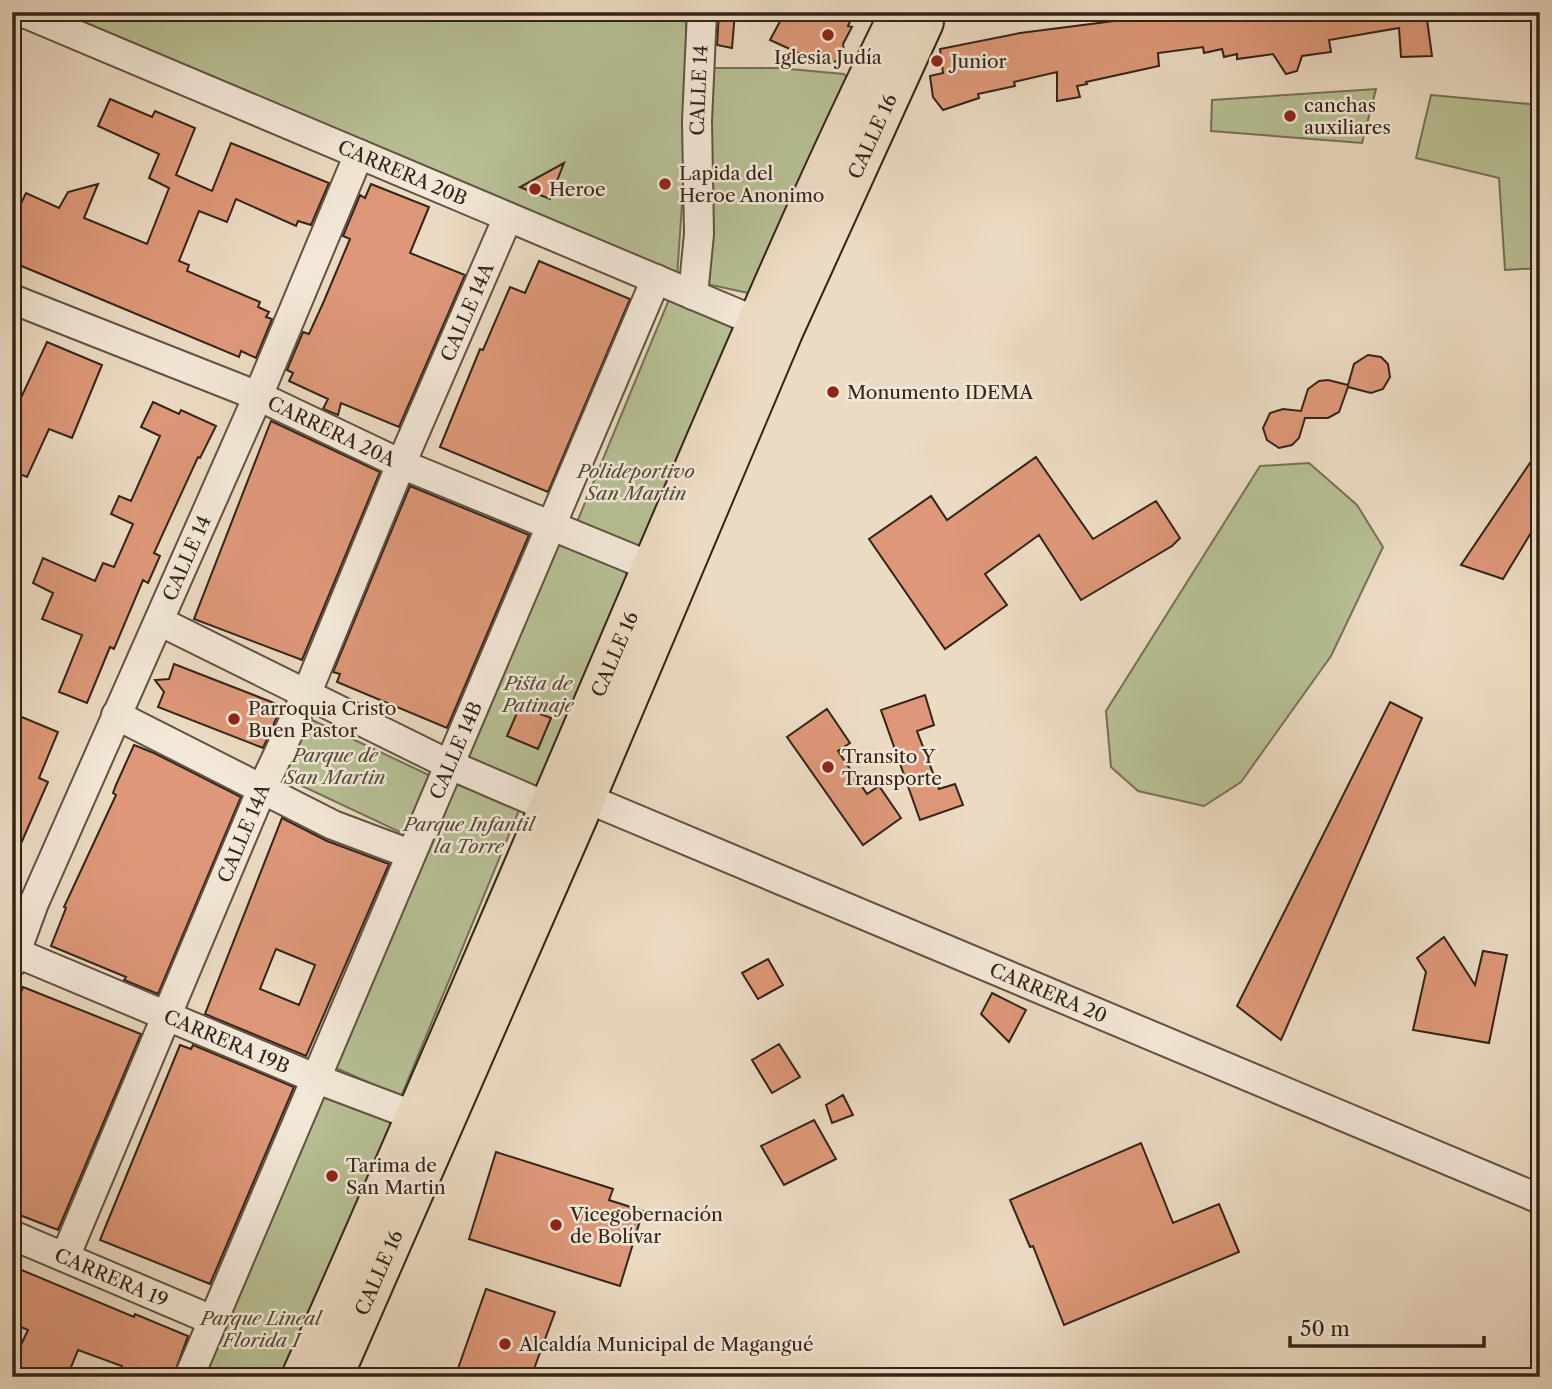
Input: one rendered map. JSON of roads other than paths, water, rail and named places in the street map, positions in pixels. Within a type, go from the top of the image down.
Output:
[{"type":"highway","name":"CALLE 16","points":[[333,1377],[430,1122],[769,327],[867,78],[900,12]]},
{"type":"highway","name":"CALLE 16","points":[[567,802],[652,567],[769,327],[924,22],[924,12]]},
{"type":"highway","name":"CALLE 16","points":[[301,1377],[430,1122]]},
{"type":"street","name":"CARRERA 20B","points":[[22,12],[769,327]]},
{"type":"street","name":"CALLE 14","points":[[693,295],[699,234],[697,121],[702,12]]},
{"type":"street","name":"CALLE 14","points":[[14,955],[116,715],[258,396],[359,154]]},
{"type":"street","name":"CALLE 14A","points":[[65,1257],[262,789],[306,695],[401,464],[508,217]]},
{"type":"street","name":"CALLE 14B","points":[[189,1377],[656,279]]},
{"type":"street","name":"CARRERA 20A","points":[[12,299],[258,396],[401,464],[652,567]]},
{"type":"street","points":[[159,621],[448,764],[567,802]]},
{"type":"street","points":[[116,715],[333,825],[411,855]]},
{"type":"street","name":"CARRERA 20","points":[[567,802],[1540,1199]]},
{"type":"street","name":"CARRERA 19B","points":[[14,955],[317,1079],[430,1122]]},
{"type":"street","name":"CARRERA 19","points":[[12,1235],[212,1320]]},
{"type":"place","name":"Iglesia Judía","points":[[828,35]]},
{"type":"place","name":"Junior","points":[[937,61]]},
{"type":"place","name":"canchas auxiliares","points":[[1290,116]]},
{"type":"place","name":"Lapida del Heroe Anonimo","points":[[665,184]]},
{"type":"place","name":"Heroe","points":[[535,189]]},
{"type":"place","name":"Monumento IDEMA","points":[[833,392]]},
{"type":"place","name":"Parroquia Cristo Buen Pastor","points":[[234,719]]},
{"type":"place","name":"Transito Y Transporte","points":[[828,767]]},
{"type":"place","name":"Tarima de San Martin","points":[[332,1176]]},
{"type":"place","name":"Vicegobernación de Bolívar","points":[[556,1225]]},
{"type":"place","name":"Alcaldía Municipal de Magangué","points":[[505,1344]]},
{"type":"park label","name":"Polideportivo San Martin","points":[[636,482]]},
{"type":"park label","name":"Pista de Patinaje","points":[[538,694]]},
{"type":"park label","name":"Parque de San Martin","points":[[335,766]]},
{"type":"park label","name":"Parque Infantil la Torre","points":[[469,835]]},
{"type":"park label","name":"Parque Lineal Florida I","points":[[261,1329]]}]
